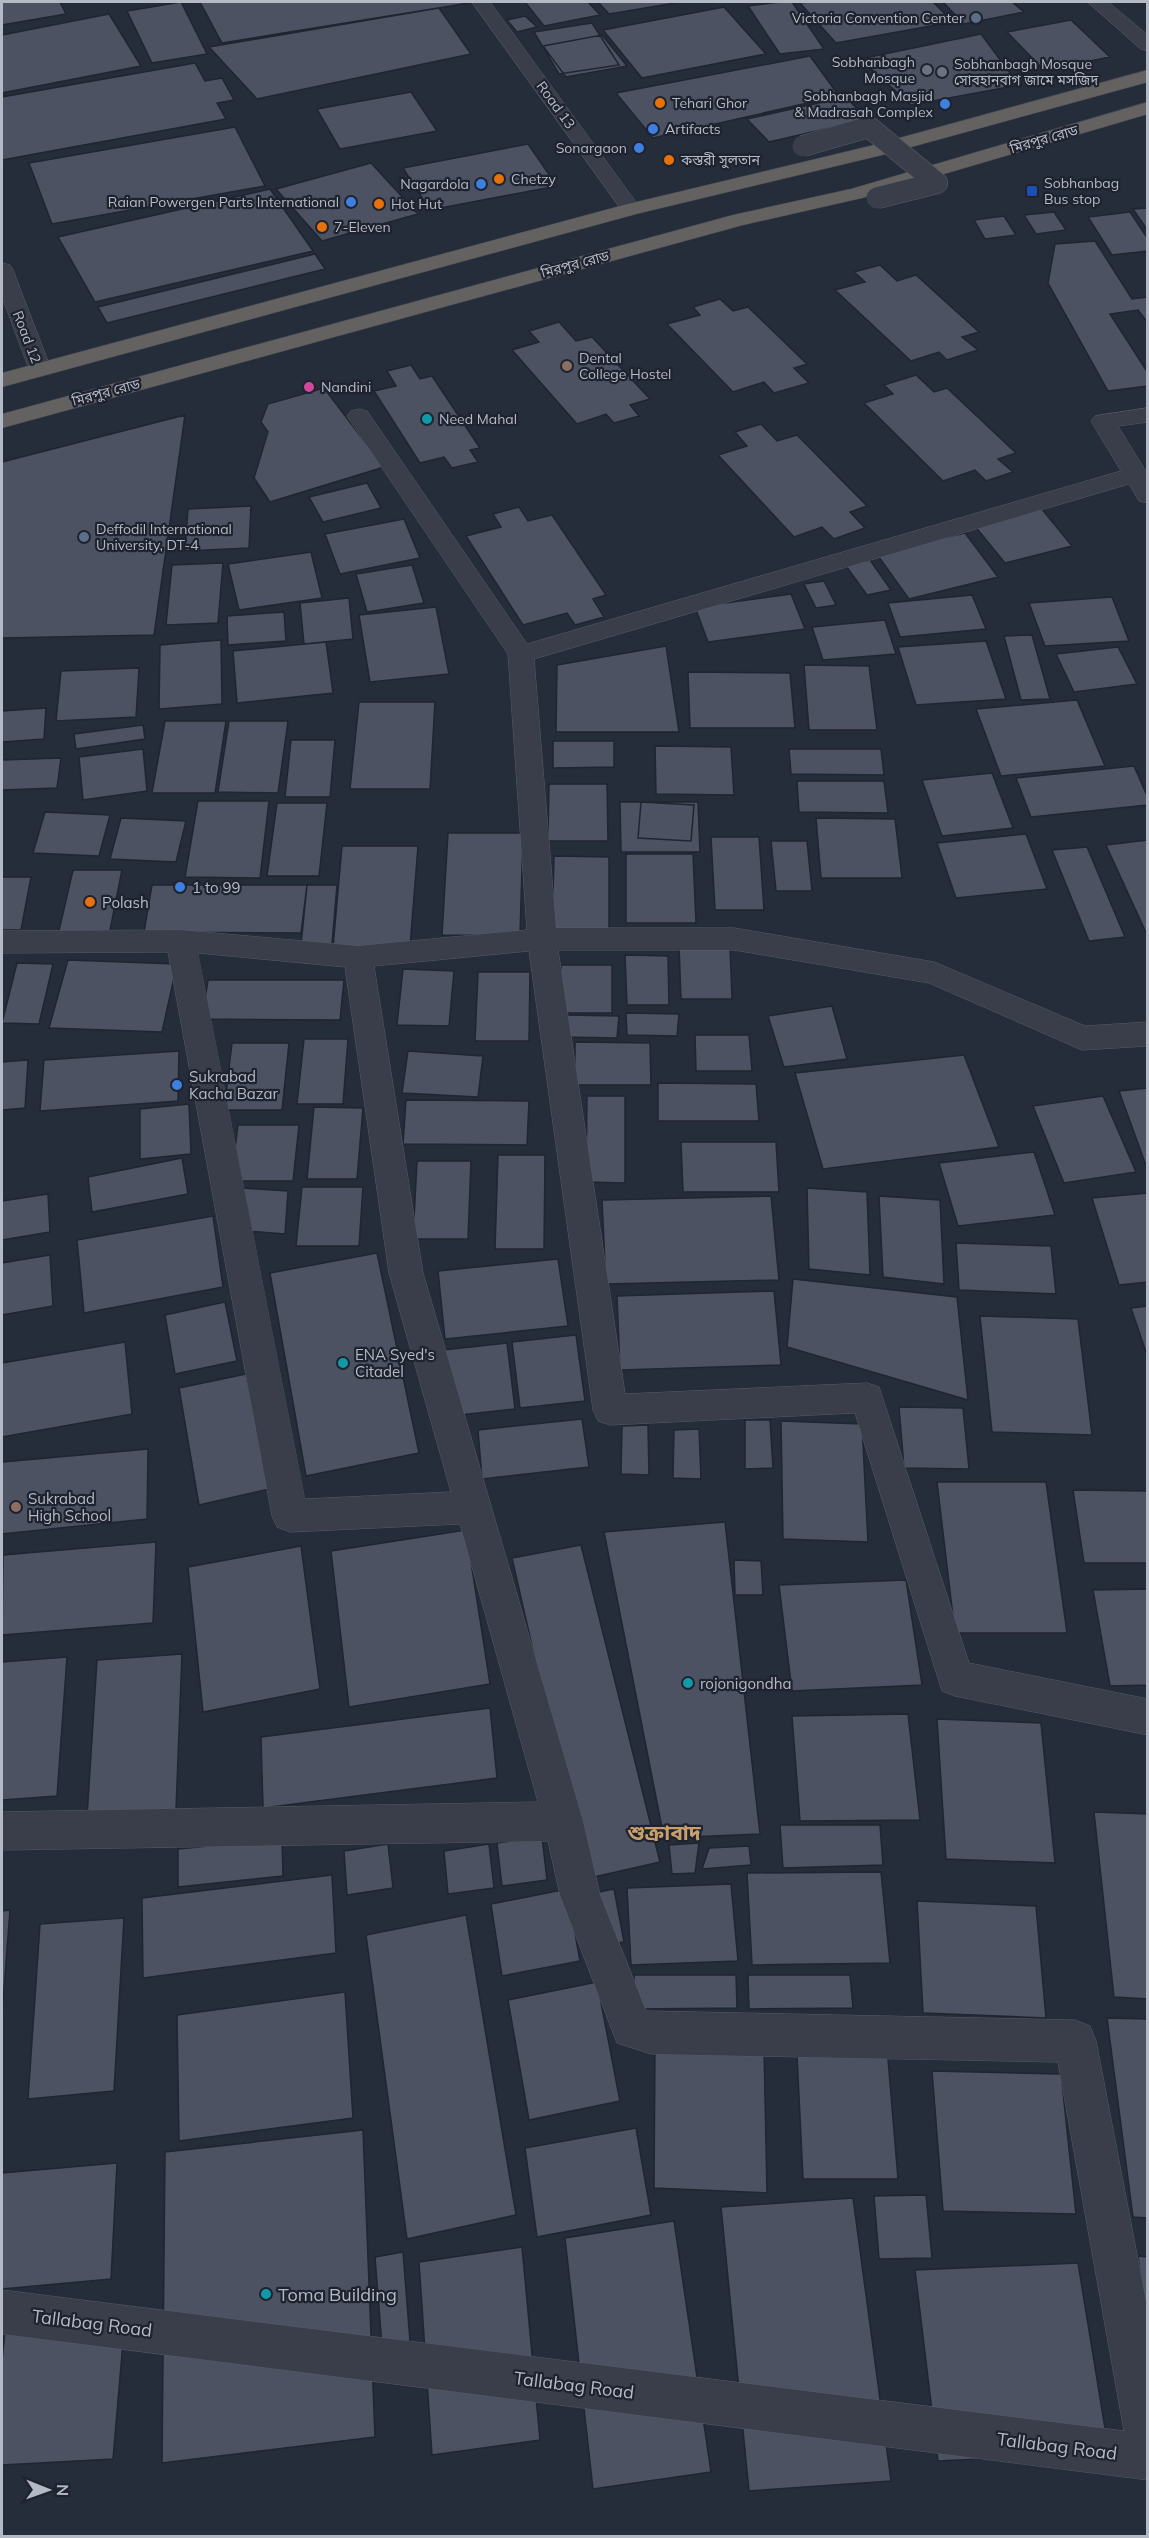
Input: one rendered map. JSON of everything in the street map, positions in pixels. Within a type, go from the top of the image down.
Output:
[{"type":"highway","points":[[2,380],[631,209],[875,151],[1148,76]]},
{"type":"highway","points":[[1107,87],[1143,110]]},
{"type":"highway","name":"মিরপুর রোড","points":[[2,421],[740,219],[855,194],[1143,110]]},
{"type":"street","name":"Road 13","points":[[481,2],[631,209]]},
{"type":"street","points":[[1098,2],[1148,45]]},
{"type":"street","points":[[803,146],[869,127],[937,183],[877,198]]},
{"type":"street","name":"Road 12","points":[[2,270],[40,369]]},
{"type":"street","points":[[521,654],[1141,485],[1103,421],[1148,415]]},
{"type":"street","points":[[359,416],[521,654],[542,939],[610,1410],[867,1398],[955,1678],[1148,1717]]},
{"type":"street","points":[[2,942],[181,941],[358,957],[542,939],[734,939],[934,973],[1082,1038],[1148,1034]]},
{"type":"street","points":[[181,941],[290,1516],[473,1507]]},
{"type":"street","points":[[358,957],[406,1273],[563,1821],[580,1895],[632,2028],[651,2033],[1075,2040],[1148,2435]]},
{"type":"street","points":[[2,1831],[563,1821]]},
{"type":"street","name":"Tallabag Road","points":[[2,2312],[1148,2457]]},
{"type":"building","points":[[2,2],[60,2],[66,14],[2,25]]},
{"type":"building","points":[[181,2],[207,54],[152,63],[127,11]]},
{"type":"building","points":[[200,2],[468,2],[469,3],[222,43]]},
{"type":"building","points":[[525,2],[588,2],[600,15],[544,26]]},
{"type":"building","points":[[598,2],[681,2],[609,14]]},
{"type":"building","points":[[792,2],[824,49],[780,54],[748,6]]},
{"type":"building","points":[[933,2],[953,22],[836,43],[800,3]]},
{"type":"building","name":"Victoria Convention Center","points":[[943,2],[1012,2],[1024,12],[964,24]]},
{"type":"building","points":[[724,7],[766,54],[642,78],[603,30]]},
{"type":"building","points":[[439,8],[471,54],[257,99],[209,47]]},
{"type":"building","points":[[109,14],[141,66],[2,93],[2,35]]},
{"type":"building","points":[[525,16],[537,27],[517,32],[507,20]]},
{"type":"building","points":[[1071,20],[1110,57],[1044,70],[1007,32]]},
{"type":"building","points":[[592,23],[619,65],[559,74],[534,32]]},
{"type":"building","name":"Sobhanbagh Mosque সোবহানবাগ জামে মসজিদ","points":[[981,34],[1019,85],[911,105],[860,59]]},
{"type":"building","points":[[602,35],[627,66],[566,77],[543,46]]},
{"type":"building","points":[[810,56],[839,96],[653,138],[616,93]]},
{"type":"building","points":[[195,63],[205,81],[222,78],[234,100],[217,103],[226,119],[2,160],[2,97]]},
{"type":"building","points":[[411,92],[437,131],[340,149],[317,109]]},
{"type":"building","points":[[845,97],[868,119],[769,142],[747,119]]},
{"type":"building","points":[[235,127],[265,186],[52,224],[29,163]]},
{"type":"building","points":[[528,144],[557,186],[430,210],[403,168]]},
{"type":"building","points":[[371,163],[418,214],[322,241],[276,189]]},
{"type":"building","points":[[270,189],[313,251],[95,302],[58,237]]},
{"type":"building","points":[[1148,208],[1148,231],[1133,209]]},
{"type":"building","points":[[1054,212],[1066,230],[1036,234],[1024,215]]},
{"type":"building","points":[[1130,212],[1148,239],[1148,251],[1112,255],[1088,217]]},
{"type":"building","points":[[1004,216],[1016,235],[985,239],[974,220]]},
{"type":"building","points":[[1095,241],[1132,299],[1148,297],[1148,323],[1138,310],[1110,314],[1148,373],[1148,386],[1108,391],[1048,283],[1055,244]]},
{"type":"building","points":[[315,254],[325,269],[107,323],[98,307]]},
{"type":"building","points":[[880,265],[897,281],[916,275],[979,332],[962,337],[978,350],[947,360],[939,352],[911,361],[835,290],[865,282],[854,272]]},
{"type":"building","points":[[720,299],[733,311],[748,307],[807,364],[794,368],[809,383],[774,393],[764,382],[733,392],[667,324],[700,315],[693,307]]},
{"type":"building","points":[[559,322],[576,341],[592,337],[650,399],[630,405],[639,416],[614,423],[606,414],[577,424],[512,350],[539,342],[529,331]]},
{"type":"building","name":"Need Mahal","points":[[411,365],[420,379],[432,376],[480,448],[470,450],[478,462],[452,468],[444,457],[420,463],[374,391],[396,386],[387,371]]},
{"type":"building","points":[[916,375],[934,392],[947,388],[1016,453],[998,459],[1013,472],[986,481],[975,470],[943,481],[864,403],[893,394],[884,385]]},
{"type":"building","points":[[324,388],[384,467],[270,502],[254,478],[268,432],[261,422],[268,404]]},
{"type":"building","name":"Deffodil International University, DT-4","points":[[185,415],[154,635],[2,638],[2,462]]},
{"type":"building","points":[[761,424],[777,441],[797,435],[867,506],[850,512],[865,528],[834,539],[822,527],[794,537],[718,455],[747,446],[735,432]]},
{"type":"building","points":[[367,483],[381,508],[323,522],[309,497]]},
{"type":"building","points":[[251,506],[249,548],[185,551],[188,509]]},
{"type":"building","points":[[519,507],[528,521],[552,515],[606,595],[593,599],[604,617],[575,625],[567,613],[523,625],[466,536],[501,527],[493,514]]},
{"type":"building","points":[[1041,508],[1072,546],[1005,563],[974,525]]},
{"type":"building","points":[[404,519],[420,558],[340,574],[325,534]]},
{"type":"building","points":[[965,533],[998,577],[909,599],[876,553]]},
{"type":"building","points":[[311,552],[322,598],[239,610],[228,564]]},
{"type":"building","points":[[870,560],[891,590],[867,595],[846,566]]},
{"type":"building","points":[[223,563],[218,623],[166,625],[172,565]]},
{"type":"building","points":[[412,565],[424,603],[367,612],[356,574]]},
{"type":"building","points":[[824,581],[836,605],[816,608],[804,584]]},
{"type":"building","points":[[791,594],[805,629],[708,642],[695,607]]},
{"type":"building","points":[[972,595],[986,629],[900,637],[888,603]]},
{"type":"building","points":[[1112,597],[1129,641],[1045,646],[1029,603]]},
{"type":"building","points":[[349,598],[353,639],[304,644],[300,603]]},
{"type":"building","points":[[436,607],[449,674],[370,682],[359,615]]},
{"type":"building","points":[[284,612],[286,641],[228,645],[227,616]]},
{"type":"building","points":[[885,620],[896,654],[823,660],[812,627]]},
{"type":"building","points":[[1032,635],[1050,699],[1021,700],[1004,636]]},
{"type":"building","points":[[221,640],[222,704],[159,709],[160,645]]},
{"type":"building","points":[[986,641],[1006,699],[916,705],[898,647]]},
{"type":"building","points":[[326,642],[333,693],[237,703],[233,651]]},
{"type":"building","points":[[666,646],[679,732],[556,732],[557,665]]},
{"type":"building","points":[[1118,647],[1137,684],[1074,692],[1056,654]]},
{"type":"building","points":[[804,665],[869,666],[877,730],[809,730]]},
{"type":"building","points":[[139,668],[136,717],[56,721],[61,671]]},
{"type":"building","points":[[688,672],[790,673],[795,728],[690,728]]},
{"type":"building","points":[[1077,700],[1105,766],[1001,776],[976,709]]},
{"type":"building","points":[[359,702],[435,702],[430,789],[350,789]]},
{"type":"building","points":[[46,708],[44,739],[2,742],[2,711]]},
{"type":"building","points":[[165,721],[226,721],[215,793],[152,793]]},
{"type":"building","points":[[229,721],[288,721],[278,793],[218,792]]},
{"type":"building","points":[[143,725],[145,739],[76,749],[74,734]]},
{"type":"building","points":[[291,740],[335,740],[330,797],[285,797]]},
{"type":"building","points":[[553,741],[614,741],[614,767],[553,768]]},
{"type":"building","points":[[655,746],[731,747],[734,795],[656,794]]},
{"type":"building","points":[[143,749],[147,791],[83,800],[79,757]]},
{"type":"building","points":[[789,749],[881,749],[884,775],[791,774]]},
{"type":"building","points":[[61,758],[57,788],[2,790],[2,760]]},
{"type":"building","points":[[1134,766],[1148,798],[1148,805],[1031,817],[1016,778]]},
{"type":"building","points":[[992,773],[1013,828],[942,836],[922,780]]},
{"type":"building","points":[[797,781],[884,781],[888,813],[799,812]]},
{"type":"building","points":[[549,784],[607,784],[608,841],[548,841]]},
{"type":"building","points":[[198,801],[269,801],[260,878],[185,877]]},
{"type":"building","points":[[620,802],[698,802],[700,852],[621,852]]},
{"type":"building","points":[[641,802],[694,805],[691,841],[638,838]]},
{"type":"building","points":[[277,803],[327,803],[319,876],[267,876]]},
{"type":"building","points":[[45,812],[110,815],[99,856],[33,853]]},
{"type":"building","points":[[121,818],[186,821],[176,862],[110,859]]},
{"type":"building","points":[[816,818],[895,819],[902,878],[821,878]]},
{"type":"building","points":[[448,833],[523,833],[520,936],[442,935]]},
{"type":"building","points":[[1026,834],[1047,889],[956,898],[937,843]]},
{"type":"building","points":[[711,837],[759,837],[764,910],[715,910]]},
{"type":"building","points":[[1148,840],[1148,937],[1106,845]]},
{"type":"building","points":[[771,841],[807,841],[812,891],[776,891]]},
{"type":"building","points":[[342,846],[418,846],[410,947],[333,947]]},
{"type":"building","points":[[1087,847],[1125,937],[1089,941],[1052,850]]},
{"type":"building","points":[[626,854],[693,854],[696,923],[626,923]]},
{"type":"building","points":[[554,856],[609,857],[609,934],[552,934]]},
{"type":"building","name":"Polash","points":[[73,870],[122,870],[109,935],[58,935]]},
{"type":"building","points":[[2,877],[31,877],[21,930],[2,930]]},
{"type":"building","points":[[152,885],[307,885],[301,933],[144,932]]},
{"type":"building","points":[[307,885],[337,885],[332,944],[301,945]]},
{"type":"building","points":[[679,946],[730,946],[732,999],[681,999]]},
{"type":"building","points":[[625,955],[668,956],[669,1005],[627,1005]]},
{"type":"building","points":[[68,960],[177,964],[162,1032],[49,1028]]},
{"type":"building","points":[[17,963],[53,964],[39,1024],[2,1023]]},
{"type":"building","points":[[561,965],[612,965],[612,1013],[561,1013]]},
{"type":"building","points":[[403,969],[454,971],[449,1026],[397,1025]]},
{"type":"building","points":[[478,972],[530,972],[529,1041],[475,1041]]},
{"type":"building","points":[[208,980],[344,980],[340,1020],[202,1019]]},
{"type":"building","points":[[832,1006],[847,1059],[784,1067],[768,1016]]},
{"type":"building","points":[[626,1013],[679,1014],[677,1036],[627,1035]]},
{"type":"building","points":[[566,1015],[619,1016],[617,1038],[566,1037]]},
{"type":"building","points":[[695,1035],[749,1035],[752,1071],[696,1071]]},
{"type":"building","points":[[304,1039],[348,1039],[343,1104],[297,1104]]},
{"type":"building","points":[[575,1042],[650,1043],[651,1085],[575,1085]]},
{"type":"building","points":[[232,1043],[289,1043],[282,1110],[224,1110]]},
{"type":"building","points":[[179,1051],[178,1101],[40,1111],[44,1060]]},
{"type":"building","points":[[408,1051],[483,1056],[478,1097],[402,1093]]},
{"type":"building","points":[[964,1055],[999,1147],[823,1169],[795,1073]]},
{"type":"building","points":[[28,1060],[25,1108],[2,1110],[2,1062]]},
{"type":"building","points":[[658,1083],[756,1084],[759,1121],[658,1121]]},
{"type":"building","points":[[1148,1088],[1148,1171],[1119,1091]]},
{"type":"building","points":[[587,1096],[625,1096],[625,1183],[586,1182]]},
{"type":"building","points":[[1103,1096],[1136,1172],[1064,1183],[1033,1106]]},
{"type":"building","points":[[406,1100],[529,1101],[527,1145],[403,1144]]},
{"type":"building","points":[[189,1104],[191,1154],[140,1159],[140,1109]]},
{"type":"building","points":[[314,1107],[363,1108],[357,1179],[307,1179]]},
{"type":"building","points":[[238,1125],[299,1125],[293,1181],[231,1181]]},
{"type":"building","points":[[681,1142],[776,1142],[779,1192],[683,1192]]},
{"type":"building","points":[[1034,1152],[1055,1215],[958,1226],[939,1163]]},
{"type":"building","points":[[498,1155],[545,1155],[544,1249],[495,1249]]},
{"type":"building","points":[[182,1158],[188,1194],[92,1212],[88,1177]]},
{"type":"building","points":[[417,1161],[471,1161],[468,1239],[413,1239]]},
{"type":"building","points":[[302,1187],[363,1187],[359,1246],[296,1246]]},
{"type":"building","points":[[241,1188],[288,1191],[285,1234],[248,1231]]},
{"type":"building","points":[[807,1188],[867,1192],[870,1275],[809,1269]]},
{"type":"building","points":[[1148,1193],[1148,1282],[1119,1285],[1092,1198]]},
{"type":"building","points":[[48,1194],[50,1232],[2,1240],[2,1201]]},
{"type":"building","points":[[771,1196],[779,1280],[606,1284],[602,1200]]},
{"type":"building","points":[[879,1196],[940,1200],[944,1284],[883,1277]]},
{"type":"building","points":[[213,1216],[223,1287],[84,1313],[77,1240]]},
{"type":"building","points":[[956,1243],[1051,1246],[1056,1294],[959,1290]]},
{"type":"building","name":"ENA Syed's Citadel","points":[[377,1253],[419,1453],[306,1476],[270,1273]]},
{"type":"building","points":[[50,1255],[53,1306],[2,1315],[2,1263]]},
{"type":"building","points":[[558,1259],[568,1326],[445,1339],[438,1271]]},
{"type":"building","points":[[793,1279],[957,1297],[968,1400],[787,1347]]},
{"type":"building","points":[[774,1291],[781,1365],[620,1370],[617,1296]]},
{"type":"building","points":[[225,1302],[237,1361],[175,1374],[165,1315]]},
{"type":"building","points":[[1148,1306],[1148,1358],[1131,1308]]},
{"type":"building","points":[[980,1316],[1078,1319],[1092,1435],[992,1432]]},
{"type":"building","points":[[576,1335],[585,1401],[520,1408],[512,1342]]},
{"type":"building","points":[[125,1342],[132,1414],[2,1437],[2,1363]]},
{"type":"building","points":[[507,1343],[515,1409],[450,1416],[443,1350]]},
{"type":"building","points":[[246,1374],[269,1489],[199,1505],[179,1388]]},
{"type":"building","points":[[899,1407],[963,1408],[969,1469],[904,1468]]},
{"type":"building","points":[[582,1419],[589,1467],[482,1479],[478,1430]]},
{"type":"building","points":[[745,1420],[770,1420],[773,1468],[745,1469]]},
{"type":"building","points":[[781,1421],[862,1424],[868,1542],[783,1539]]},
{"type":"building","points":[[648,1425],[649,1475],[621,1474],[622,1426]]},
{"type":"building","points":[[699,1429],[701,1479],[673,1478],[674,1430]]},
{"type":"building","points":[[148,1449],[147,1519],[2,1534],[2,1462]]},
{"type":"building","points":[[937,1482],[1046,1482],[1067,1633],[955,1633]]},
{"type":"building","points":[[1073,1490],[1148,1491],[1148,1563],[1084,1563]]},
{"type":"building","name":"rojonigondha","points":[[725,1522],[760,1834],[664,1838],[604,1532]]},
{"type":"building","points":[[466,1530],[490,1684],[349,1707],[331,1551]]},
{"type":"building","points":[[156,1542],[153,1623],[2,1635],[3,1555]]},
{"type":"building","points":[[581,1545],[660,1862],[585,1879],[512,1558]]},
{"type":"building","points":[[301,1546],[320,1689],[203,1712],[188,1567]]},
{"type":"building","points":[[734,1560],[761,1561],[763,1595],[735,1595]]},
{"type":"building","points":[[906,1580],[922,1685],[792,1691],[779,1585]]},
{"type":"building","points":[[1148,1589],[1148,1685],[1110,1686],[1093,1590]]},
{"type":"building","points":[[182,1654],[176,1810],[87,1817],[97,1660]]},
{"type":"building","points":[[67,1657],[57,1796],[2,1800],[2,1662]]},
{"type":"building","points":[[490,1708],[497,1778],[263,1808],[261,1737]]},
{"type":"building","points":[[908,1714],[920,1820],[800,1821],[792,1716]]},
{"type":"building","points":[[937,1719],[1041,1723],[1055,1863],[946,1859]]},
{"type":"building","points":[[1094,1812],[1148,1814],[1148,1999],[1114,1997]]},
{"type":"building","points":[[780,1825],[880,1825],[883,1865],[783,1868]]},
{"type":"building","points":[[542,1837],[547,1880],[502,1886],[497,1843]]},
{"type":"building","points":[[282,1839],[283,1876],[178,1887],[178,1849]]},
{"type":"building","points":[[699,1843],[695,1873],[672,1874],[669,1845]]},
{"type":"building","points":[[388,1844],[393,1888],[347,1895],[344,1851]]},
{"type":"building","points":[[489,1844],[494,1888],[448,1894],[444,1851]]},
{"type":"building","points":[[749,1846],[751,1865],[702,1869],[709,1848]]},
{"type":"building","points":[[881,1872],[890,1963],[752,1965],[747,1873]]},
{"type":"building","points":[[332,1875],[336,1953],[143,1978],[142,1898]]},
{"type":"building","points":[[731,1884],[738,1961],[631,1965],[627,1888]]},
{"type":"building","points":[[567,1889],[580,1961],[502,1976],[491,1904]]},
{"type":"building","points":[[614,1889],[624,1942],[602,1945],[594,1893]]},
{"type":"building","points":[[917,1901],[1036,1906],[1046,2018],[923,2013]]},
{"type":"building","points":[[10,1910],[2,2016],[2,1911]]},
{"type":"building","points":[[466,1915],[516,2215],[407,2239],[366,1935]]},
{"type":"building","points":[[124,1918],[114,2091],[28,2099],[40,1924]]},
{"type":"building","points":[[634,1975],[736,1975],[737,2008],[634,2009]]},
{"type":"building","points":[[748,1975],[850,1975],[853,2008],[749,2009]]},
{"type":"building","points":[[597,1982],[620,2101],[529,2120],[508,2000]]},
{"type":"building","points":[[345,1992],[353,2118],[179,2141],[177,2015]]},
{"type":"building","points":[[1107,2018],[1148,2019],[1148,2218],[1133,2217]]},
{"type":"building","points":[[796,2034],[886,2035],[898,2179],[803,2179]]},
{"type":"building","points":[[655,2043],[764,2046],[767,2193],[654,2188]]},
{"type":"building","points":[[932,2071],[1061,2074],[1076,2214],[943,2211]]},
{"type":"building","points":[[636,2128],[651,2215],[537,2237],[525,2148]]},
{"type":"building","name":"Toma Building","points":[[363,2130],[375,2437],[162,2463],[165,2152]]},
{"type":"building","points":[[117,2163],[111,2279],[2,2289],[2,2173]]},
{"type":"building","points":[[926,2195],[932,2258],[879,2259],[874,2196]]},
{"type":"building","points":[[853,2198],[891,2481],[749,2491],[721,2207]]},
{"type":"building","points":[[674,2221],[711,2472],[593,2489],[565,2238]]},
{"type":"building","points":[[522,2247],[540,2440],[432,2455],[419,2262]]},
{"type":"building","points":[[403,2252],[410,2341],[382,2346],[375,2257]]},
{"type":"building","points":[[1138,2256],[1148,2257],[1148,2339]]},
{"type":"building","points":[[1078,2263],[1109,2453],[938,2461],[915,2270]]},
{"type":"building","points":[[125,2319],[113,2459],[2,2465],[2,2360],[6,2323]]},
{"type":"place","name":"Victoria Convention Center","points":[[976,18]]},
{"type":"place","name":"Sobhanbagh Mosque","points":[[927,70]]},
{"type":"place","name":"Sobhanbagh Mosque সোবহানবাগ জামে মসজিদ","points":[[942,72]]},
{"type":"place","name":"Tehari Ghor","points":[[660,103]]},
{"type":"place","name":"Sobhanbagh Masjid & Madrasah Complex","points":[[945,104]]},
{"type":"place","name":"Artifacts","points":[[653,129]]},
{"type":"place","name":"Sonargaon","points":[[639,148]]},
{"type":"place","name":"কস্তরী সুলতান","points":[[669,160]]},
{"type":"place","name":"Chetzy","points":[[499,179]]},
{"type":"place","name":"Nagardola","points":[[481,184]]},
{"type":"place","name":"Sobhanbag Bus stop","points":[[1032,191]]},
{"type":"place","name":"Raian Powergen Parts International","points":[[351,202]]},
{"type":"place","name":"Hot Hut","points":[[379,204]]},
{"type":"place","name":"7-Eleven","points":[[322,227]]},
{"type":"place","name":"Dental College Hostel","points":[[567,366]]},
{"type":"place","name":"Nandini","points":[[309,387]]},
{"type":"place","name":"Need Mahal","points":[[427,419]]},
{"type":"place","name":"Deffodil International University, DT-4","points":[[84,537]]},
{"type":"place","name":"1 to 99","points":[[180,887]]},
{"type":"place","name":"Polash","points":[[90,902]]},
{"type":"place","name":"Sukrabad Kacha Bazar","points":[[177,1085]]},
{"type":"place","name":"ENA Syed's Citadel","points":[[343,1363]]},
{"type":"place","name":"Sukrabad High School","points":[[16,1507]]},
{"type":"place","name":"rojonigondha","points":[[688,1683]]},
{"type":"place","name":"Toma Building","points":[[266,2294]]},
{"type":"district","name":"শুক্রাবাদ","points":[[664,1832]]}]
